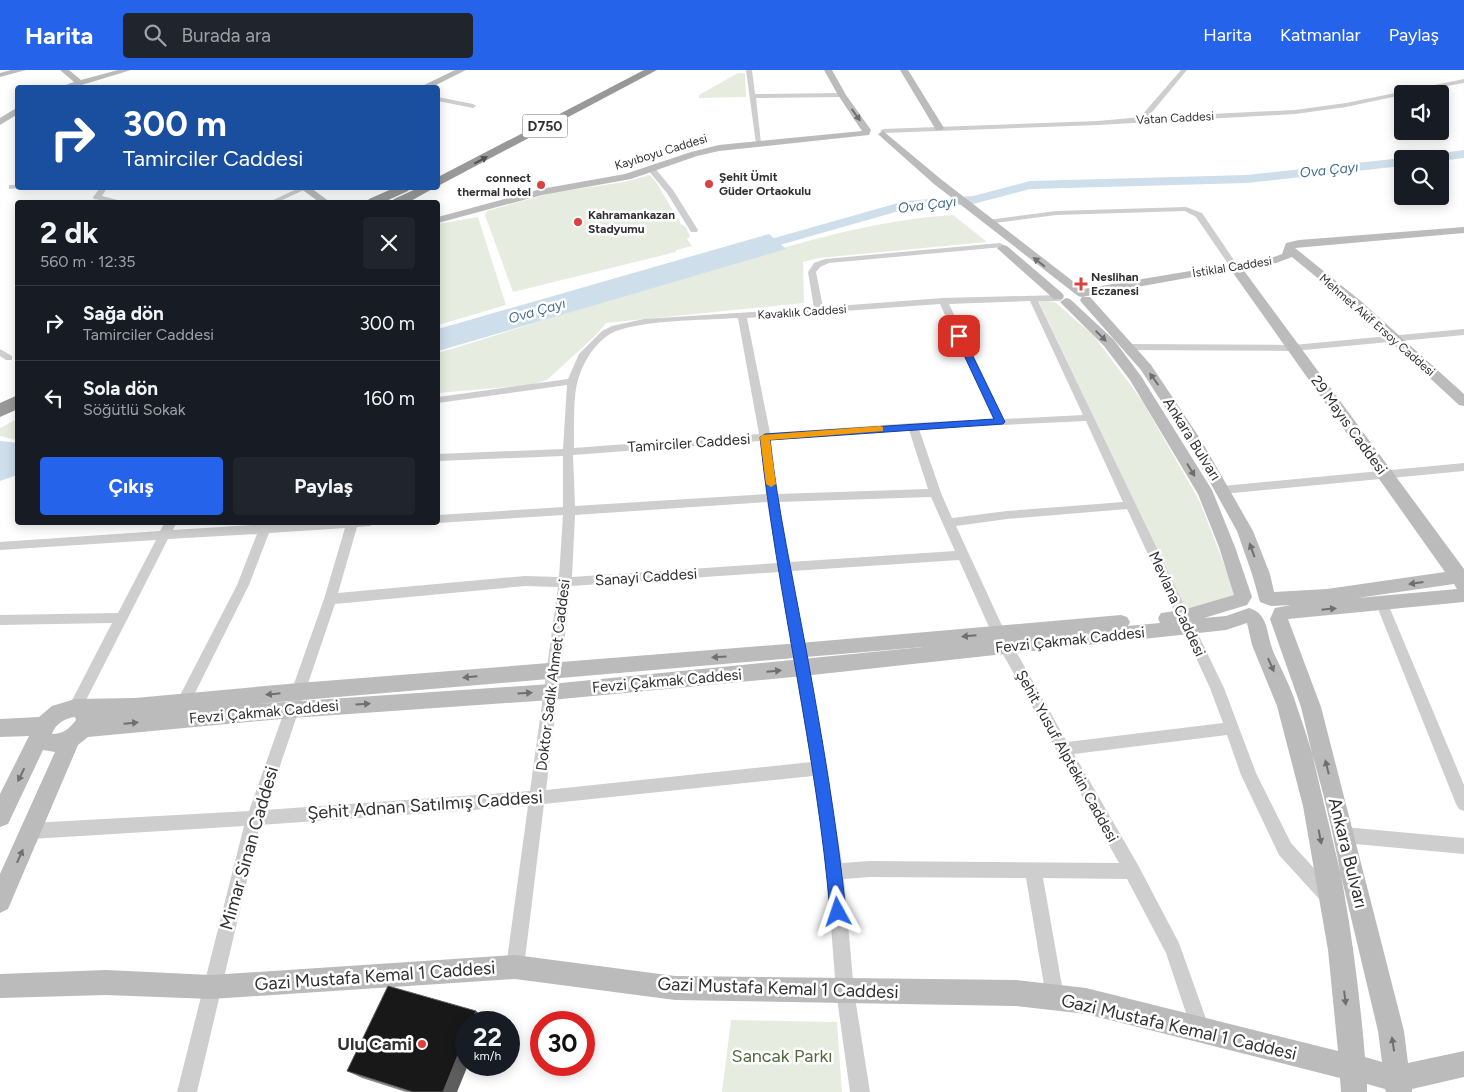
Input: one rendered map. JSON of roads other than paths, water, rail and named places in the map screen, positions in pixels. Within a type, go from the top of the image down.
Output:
[{"type":"highway","name":"D750","points":[[440,169],[632,70]]},
{"type":"highway","name":"D750","points":[[440,181],[652,70]]},
{"type":"highway","points":[[378,200],[399,190]]},
{"type":"highway","points":[[403,200],[423,190]]},
{"type":"highway","points":[[0,395],[15,388]]},
{"type":"highway","points":[[0,411],[15,404]]},
{"type":"main road","points":[[0,75],[22,70]]},
{"type":"main road","points":[[64,70],[79,82]]},
{"type":"main road","points":[[70,85],[127,70]]},
{"type":"main road","points":[[429,85],[462,70]]},
{"type":"main road","name":"Ankara Bulvarı","points":[[828,70],[842,95],[868,132],[1082,295],[1128,347],[1175,411],[1223,490],[1245,531],[1311,707],[1383,997],[1399,1085]]},
{"type":"main road","points":[[904,70],[938,128]]},
{"type":"main road","points":[[842,95],[854,95]]},
{"type":"main road","points":[[3,124],[15,113]]},
{"type":"main road","points":[[868,132],[875,128],[883,132]]},
{"type":"main road","name":"Kayıboyu Caddesi","points":[[440,219],[532,194],[616,180],[708,150],[758,142],[868,132]]},
{"type":"main road","name":"Ankara Bulvarı","points":[[883,132],[966,217],[1109,343],[1136,379],[1206,494],[1228,547],[1247,608],[1290,714],[1314,805],[1331,900],[1348,1016],[1354,1092]]},
{"type":"main road","points":[[308,190],[322,200]]},
{"type":"main road","name":"İstiklal Caddesi","points":[[1082,295],[1284,258],[1289,253],[1290,245],[1298,243],[1464,230]]},
{"type":"main road","name":"Mehmet Akif Ersoy Caddesi","points":[[1289,249],[1358,305],[1464,402]]},
{"type":"main road","name":"29 Mayıs Caddesi","points":[[1234,266],[1462,579]]},
{"type":"main road","points":[[1061,299],[1061,292],[1064,290],[1082,295]]},
{"type":"main road","points":[[1274,607],[1327,596],[1462,579]]},
{"type":"main road","points":[[1274,607],[1266,622],[1247,608],[1251,594],[1274,607],[1382,604],[1464,595]]},
{"type":"main road","name":"Fevzi Çakmak Caddesi","points":[[77,721],[183,703],[551,692],[802,660],[1185,622],[1226,623],[1247,608]]},
{"type":"main road","name":"Fevzi Çakmak Caddesi","points":[[77,721],[296,700],[554,670],[802,660]]},
{"type":"main road","points":[[0,817],[42,729],[54,716],[68,709],[77,721]]},
{"type":"main road","points":[[42,729],[44,741],[49,743],[64,742],[77,721]]},
{"type":"main road","points":[[0,901],[77,721]]},
{"type":"main road","points":[[0,728],[42,729]]},
{"type":"main road","name":"Gazi Mustafa Kemal 1 Caddesi","points":[[0,986],[64,983],[161,983],[211,987],[515,967],[675,988],[1015,993],[1086,1001],[1352,1068],[1399,1085]]},
{"type":"main road","points":[[1399,1085],[1464,1064]]},
{"type":"street","points":[[749,70],[758,142]]},
{"type":"street","points":[[1146,119],[1144,116],[1184,70]]},
{"type":"street","name":"Vatan Caddesi","points":[[883,132],[1295,112],[1346,105],[1464,81]]},
{"type":"street","points":[[752,96],[842,95]]},
{"type":"street","points":[[440,99],[473,106]]},
{"type":"street","points":[[651,169],[670,192],[694,230]]},
{"type":"street","points":[[102,190],[97,197],[111,200]]},
{"type":"street","points":[[278,200],[300,190]]},
{"type":"street","points":[[984,219],[1056,213],[1182,208],[1194,211],[1199,215],[1234,266]]},
{"type":"street","points":[[819,310],[812,272],[817,265],[828,261],[1000,245]]},
{"type":"street","name":"Mevlana Caddesi","points":[[1033,299],[1217,688],[1249,775],[1285,850],[1331,900]]},
{"type":"street","name":"Kavaklık Caddesi","points":[[572,381],[582,356],[605,333],[615,328],[644,322],[943,301],[1061,299]]},
{"type":"street","points":[[943,301],[1000,422]]},
{"type":"street","points":[[742,316],[765,437],[772,498],[802,660],[819,768],[834,872],[845,991],[860,1092]]},
{"type":"street","points":[[1128,347],[1293,348],[1464,332]]},
{"type":"street","points":[[0,352],[9,358]]},
{"type":"street","points":[[440,400],[572,381]]},
{"type":"street","name":"Doktor Sadık Ahmet Caddesi","points":[[515,967],[565,582],[569,511],[568,452],[572,381]]},
{"type":"street","name":"Tamirciler Caddesi","points":[[440,456],[568,452],[913,426],[1090,418]]},
{"type":"street","name":"Şehit Yusuf Alptekin Caddesi","points":[[913,426],[934,493],[1002,640],[1132,871],[1173,949],[1201,1030]]},
{"type":"street","points":[[1223,490],[1464,467]]},
{"type":"street","points":[[440,518],[772,498],[934,493]]},
{"type":"street","points":[[948,523],[1007,515],[1131,505]]},
{"type":"street","points":[[0,546],[169,528],[265,529],[324,525]]},
{"type":"street","name":"Mimar Sinan Caddesi","points":[[187,1092],[211,987],[254,818],[330,599],[352,525]]},
{"type":"street","points":[[77,721],[122,618],[169,528]]},
{"type":"street","points":[[183,703],[243,585],[265,529]]},
{"type":"street","name":"Sanayi Caddesi","points":[[330,599],[525,581],[565,582],[963,555]]},
{"type":"street","points":[[1382,604],[1464,804]]},
{"type":"street","points":[[0,620],[122,618]]},
{"type":"street","points":[[1062,749],[1232,728]]},
{"type":"street","name":"Şehit Adnan Satılmış Caddesi","points":[[31,831],[254,818],[537,798],[819,768]]},
{"type":"street","points":[[1344,836],[1464,846]]},
{"type":"street","points":[[834,872],[870,869],[1132,871]]},
{"type":"street","points":[[1033,870],[1055,998]]},
{"type":"water","points":[[769,234],[786,249],[440,350],[440,328]]},
{"type":"water","points":[[0,441],[15,443],[15,476],[0,481]]},
{"type":"waterway","name":"Ova Çayı","points":[[1449,156],[1464,154]]},
{"type":"waterway","name":"Ova Çayı","points":[[748,250],[905,205],[973,200],[1030,185],[1246,179],[1394,163]]},
{"type":"place","name":"Şehit Ümit Güder Ortaokulu","points":[[709,184]]},
{"type":"place","name":"connect thermal hotel","points":[[541,185]]},
{"type":"place","name":"Kahramankazan Stadyumu","points":[[578,222]]},
{"type":"place","name":"Neslihan Eczanesi","points":[[1081,284]]},
{"type":"place","name":"Ulu Cami","points":[[422,1044]]},
{"type":"park label","name":"Sancak Parkı","points":[[782,1056]]}]
